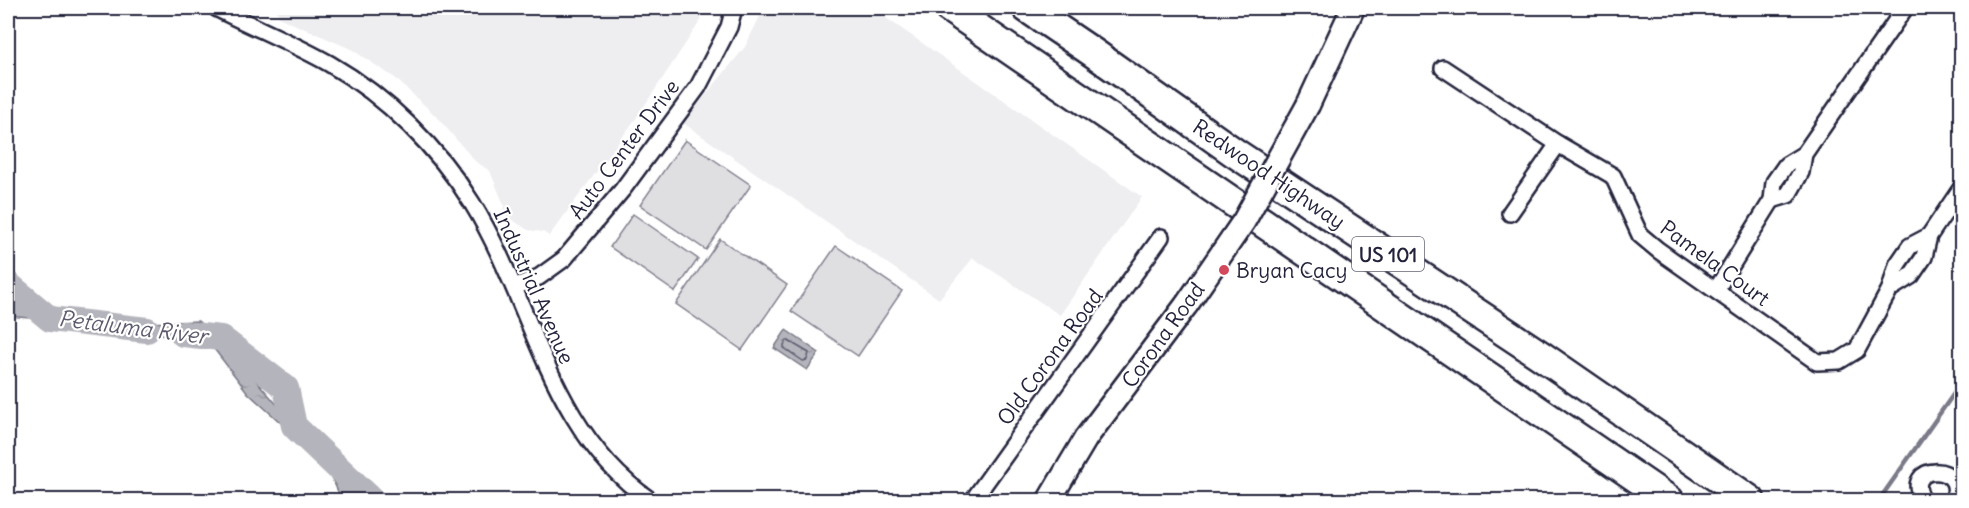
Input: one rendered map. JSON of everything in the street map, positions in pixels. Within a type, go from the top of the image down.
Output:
[{"type":"highway","name":"Redwood Highway","points":[[949,8],[1669,501]]},
{"type":"highway","name":"Redwood Highway","points":[[1027,8],[1234,153],[1540,355],[1750,501]]},
{"type":"main road","name":"Corona Road","points":[[1050,501],[1086,438],[1187,304],[1244,221],[1308,105],[1353,8]]},
{"type":"street","name":"Industrial Avenue","points":[[216,8],[332,65],[382,102],[431,148],[471,201],[499,252],[548,369],[576,422],[618,472],[650,501]]},
{"type":"street","name":"Auto Center Drive","points":[[514,287],[539,277],[564,259],[623,189],[698,87],[729,27],[734,8]]},
{"type":"street","points":[[1716,290],[1772,200],[1788,195],[1802,171],[1804,154],[1905,8]]},
{"type":"street","name":"Pamela Court","points":[[1443,68],[1557,144],[1613,176],[1640,235],[1817,362],[1839,361],[1857,350],[1890,289],[1911,276],[1924,257],[1929,236],[1962,187]]},
{"type":"street","points":[[1510,213],[1557,144]]},
{"type":"street","name":"Old Corona Road","points":[[973,501],[1161,237]]},
{"type":"street","points":[[1923,501],[1919,491],[1920,484],[1932,471],[1938,470],[1950,474],[1959,484],[1953,501]]},
{"type":"shaded area","points":[[275,8],[702,8],[701,20],[637,117],[549,236],[543,232],[528,230],[503,214],[504,205],[490,171],[475,161],[436,116],[395,78],[351,49],[280,18]]},
{"type":"shaded area","points":[[764,8],[872,8],[1142,197],[1060,315],[973,258],[939,299],[683,123],[745,47]]},
{"type":"shaded area","points":[[685,140],[751,185],[706,250],[640,205]]},
{"type":"shaded area","points":[[633,214],[698,259],[675,292],[610,247]]},
{"type":"shaded area","points":[[720,239],[787,285],[742,350],[676,304]]},
{"type":"shaded area","points":[[836,246],[902,291],[858,356],[791,311]]},
{"type":"water","points":[[8,292],[22,307],[146,323],[198,321],[229,349],[279,407],[324,441],[362,500],[342,500],[324,462],[248,393],[208,341],[101,325],[9,316]]},
{"type":"water","points":[[786,330],[819,353],[807,370],[774,348]]},
{"type":"waterway","name":"Petaluma River","points":[[8,284],[50,319],[147,330]]},
{"type":"waterway","name":"Petaluma River","points":[[183,334],[221,338],[286,388],[294,426],[372,500]]},
{"type":"waterway","points":[[1879,500],[1962,382]]},
{"type":"place","name":"Bryan Cacy","points":[[1224,270]]}]
